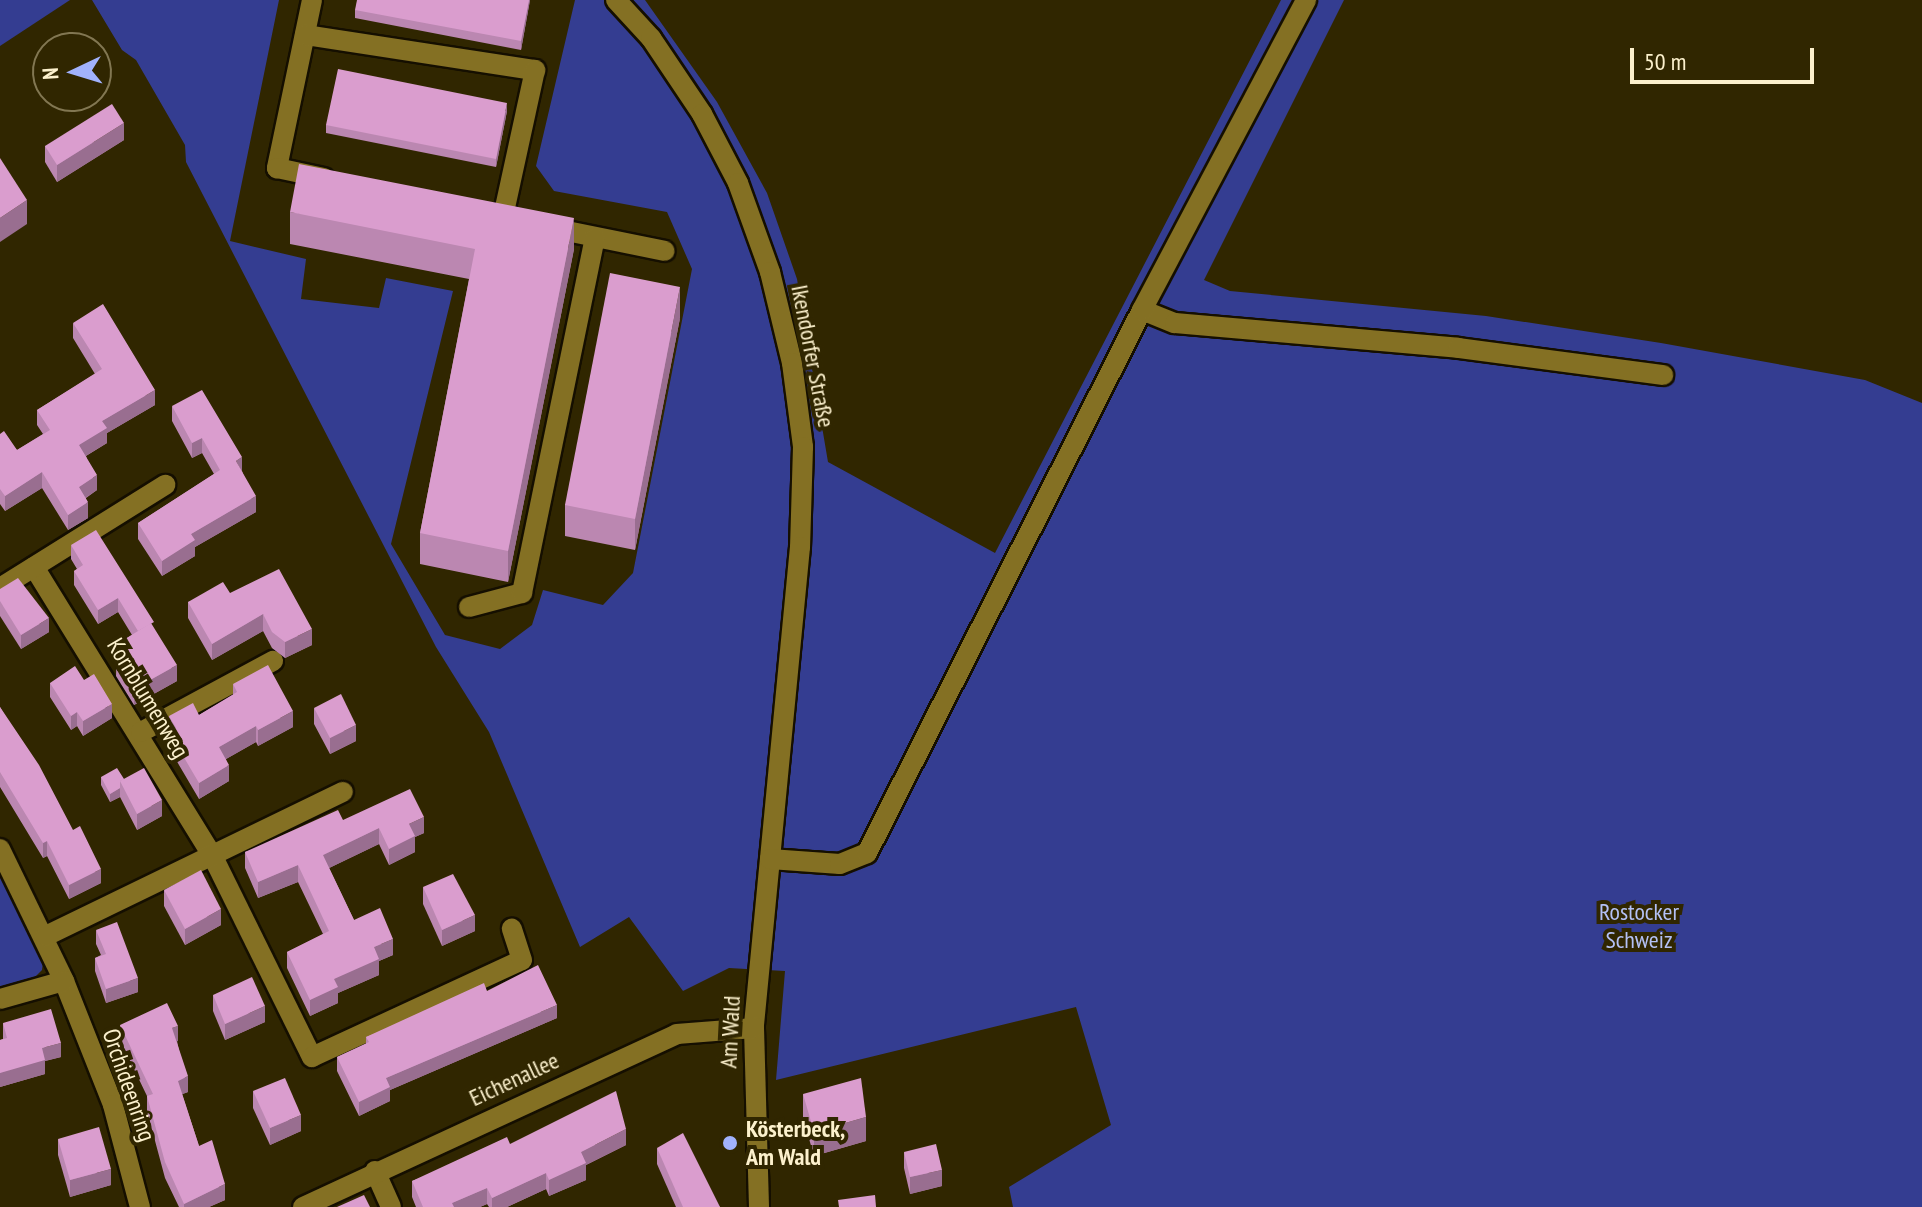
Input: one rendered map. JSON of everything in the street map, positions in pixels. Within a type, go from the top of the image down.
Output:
[{"type":"street","points":[[312,0],[277,168],[352,185]]},
{"type":"street","name":"Ikendorfer Straße","points":[[616,0],[651,38],[702,114],[738,183],[770,272],[792,363],[803,447],[800,547],[770,859]]},
{"type":"street","points":[[770,859],[840,864],[867,853],[1142,310],[1306,0]]},
{"type":"street","points":[[305,35],[535,70],[496,216],[665,251]]},
{"type":"street","points":[[469,607],[522,593],[595,238]]},
{"type":"street","points":[[1142,310],[1175,323],[1458,348],[1663,375]]},
{"type":"street","points":[[0,588],[165,485]]},
{"type":"street","name":"Kornblumenweg","points":[[34,567],[141,732],[214,859],[312,1057],[522,960],[512,929]]},
{"type":"street","points":[[141,732],[273,661]]},
{"type":"street","points":[[46,936],[214,859],[343,792]]},
{"type":"street","name":"Orchideenring","points":[[0,849],[46,936],[113,1105],[140,1207]]},
{"type":"street","name":"Am Wald","points":[[759,1207],[754,1028],[770,859]]},
{"type":"street","points":[[0,999],[64,981]]},
{"type":"street","name":"Eichenallee","points":[[303,1207],[375,1171],[677,1034],[754,1028]]},
{"type":"street","points":[[375,1171],[391,1207]]},
{"type":"green space","points":[[0,0],[70,0],[0,46]]},
{"type":"green space","name":"Rostocker Schweiz","points":[[92,0],[279,0],[230,241],[306,259],[301,299],[379,308],[386,278],[453,291],[391,544],[445,635],[500,649],[532,625],[543,590],[603,605],[633,573],[692,269],[667,212],[554,191],[536,166],[575,0],[645,0],[717,102],[767,193],[797,279],[828,462],[995,553],[1281,0],[1344,0],[1204,280],[1230,291],[1486,316],[1661,343],[1865,380],[1922,403],[1922,1207],[1013,1207],[1009,1187],[1111,1125],[1076,1007],[776,1080],[785,971],[729,968],[683,991],[629,917],[580,947],[489,732],[436,647],[186,162],[185,145],[136,60],[122,50]]},
{"type":"green space","points":[[0,871],[44,955],[42,970],[32,980],[0,989]]},
{"type":"building","points":[[357,0],[529,0],[521,41],[355,10]]},
{"type":"building","points":[[338,69],[507,103],[496,159],[326,125]]},
{"type":"building","points":[[112,104],[124,123],[57,165],[45,146],[99,112],[112,112]]},
{"type":"building","points":[[0,158],[27,200],[0,218]]},
{"type":"building","points":[[299,164],[574,218],[508,551],[420,533],[475,249],[290,212]]},
{"type":"building","points":[[610,273],[680,287],[635,519],[565,505]]},
{"type":"building","points":[[103,304],[155,390],[102,421],[107,428],[79,445],[97,475],[79,487],[88,502],[68,515],[42,472],[5,496],[0,489],[0,434],[4,431],[17,450],[50,430],[37,410],[102,369],[73,323]]},
{"type":"building","points":[[202,390],[242,457],[236,461],[256,496],[191,534],[195,540],[162,561],[138,523],[220,470],[202,438],[192,443],[172,406]]},
{"type":"building","points":[[96,530],[154,622],[138,631],[118,598],[98,610],[74,571],[83,565],[71,545]]},
{"type":"building","points":[[279,569],[312,629],[285,642],[272,632],[263,614],[212,644],[188,602],[223,582],[230,593]]},
{"type":"building","points":[[18,578],[49,618],[21,635],[0,601],[0,589]]},
{"type":"building","points":[[151,623],[177,665],[134,689],[116,659],[124,655],[117,644]]},
{"type":"building","points":[[268,665],[293,711],[258,730],[256,726],[219,747],[229,765],[199,783],[169,732],[176,728],[169,716],[193,703],[199,715],[237,692],[233,684]]},
{"type":"building","points":[[75,666],[84,680],[94,674],[112,704],[83,721],[77,712],[71,716],[50,683]]},
{"type":"building","points":[[341,694],[356,725],[330,738],[314,708]]},
{"type":"building","points":[[0,707],[39,765],[73,830],[80,826],[101,869],[69,885],[47,841],[43,843],[0,772]]},
{"type":"building","points":[[117,768],[124,779],[120,781],[120,788],[110,794],[101,777]]},
{"type":"building","points":[[144,768],[162,800],[137,814],[120,781]]},
{"type":"building","points":[[410,789],[424,817],[409,824],[415,836],[389,849],[379,828],[323,855],[354,920],[380,908],[393,939],[374,947],[379,959],[334,979],[338,987],[310,1000],[287,952],[329,931],[298,865],[258,882],[245,852],[338,810],[343,820]]},
{"type":"building","points":[[201,870],[221,909],[185,929],[164,890]]},
{"type":"building","points":[[453,874],[475,915],[442,930],[423,887]]},
{"type":"building","points":[[117,922],[138,978],[106,989],[95,958],[106,954],[96,930]]},
{"type":"building","points":[[538,965],[557,1005],[386,1078],[390,1087],[359,1102],[337,1057],[369,1042],[366,1037],[484,983],[487,991]]},
{"type":"building","points":[[252,977],[265,1006],[225,1024],[213,995]]},
{"type":"building","points":[[167,1003],[178,1026],[172,1028],[188,1076],[178,1081],[199,1146],[212,1140],[225,1184],[184,1204],[165,1162],[147,1096],[153,1094],[120,1025]]},
{"type":"building","points":[[51,1009],[61,1043],[42,1048],[45,1060],[0,1073],[0,1040],[7,1038],[3,1023]]},
{"type":"building","points":[[285,1078],[301,1115],[270,1128],[253,1091]]},
{"type":"building","points":[[861,1078],[866,1117],[814,1132],[803,1094]]},
{"type":"building","points":[[616,1091],[626,1129],[581,1152],[586,1163],[549,1180],[546,1173],[492,1198],[487,1188],[452,1203],[454,1207],[423,1207],[412,1181],[507,1137],[510,1144]]},
{"type":"building","points":[[99,1127],[111,1169],[70,1180],[58,1139]]},
{"type":"building","points":[[683,1133],[720,1207],[683,1207],[657,1148]]},
{"type":"building","points":[[936,1144],[942,1170],[910,1177],[904,1152]]},
{"type":"building","points":[[364,1195],[370,1207],[337,1207]]},
{"type":"building","points":[[875,1195],[876,1207],[839,1207],[838,1200]]},
{"type":"place","name":"Kösterbeck, Am Wald","points":[[730,1143]]}]
